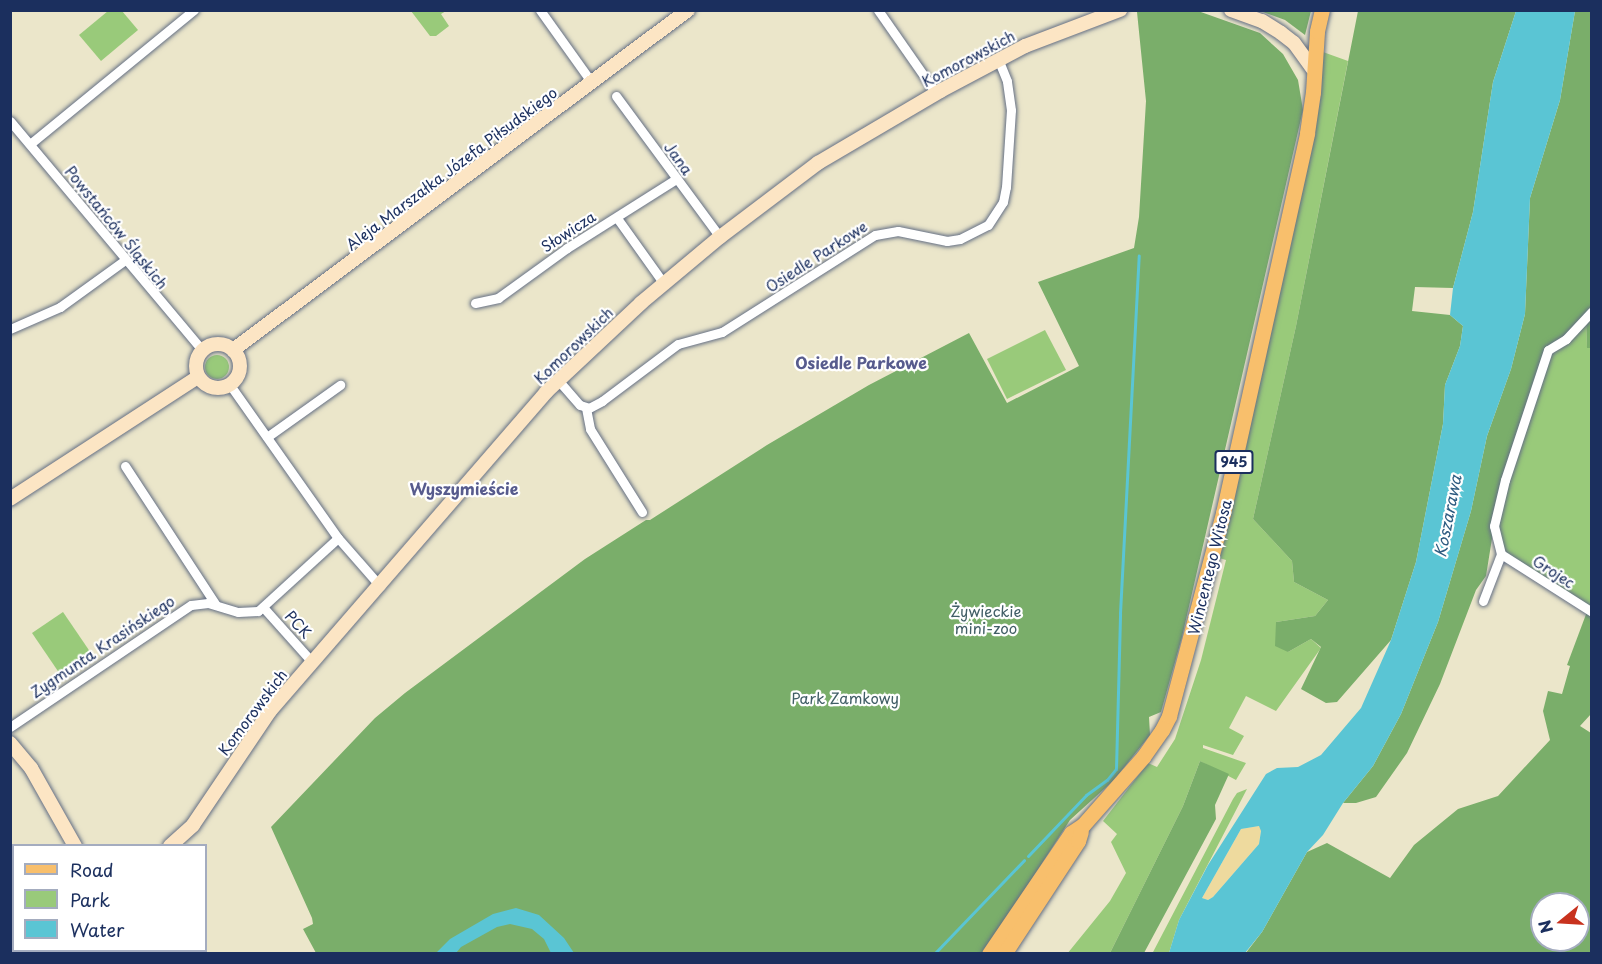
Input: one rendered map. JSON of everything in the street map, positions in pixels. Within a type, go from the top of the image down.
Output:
[{"type":"main road","name":"Wincentego Witosa","points":[[989,954],[1071,833],[1083,825],[1156,739],[1174,700],[1223,513],[1304,145],[1313,92],[1317,31],[1322,10]]},
{"type":"main road","name":"Wincentego Witosa","points":[[1004,954],[1078,841],[1083,825]]},
{"type":"street","points":[[30,144],[194,10]]},
{"type":"street","points":[[540,10],[592,83]]},
{"type":"street","name":"Aleja Marszałka Józefa Piłsudskiego","points":[[233,350],[688,10]]},
{"type":"street","points":[[878,10],[936,93]]},
{"type":"street","name":"Komorowskich","points":[[172,844],[193,825],[270,711],[558,380],[664,284],[720,237],[818,163],[936,93],[998,60],[1044,37],[1120,10]]},
{"type":"street","points":[[1231,10],[1262,21],[1281,33],[1294,43],[1313,69]]},
{"type":"street","name":"Osiedle Parkowe","points":[[586,408],[602,401],[649,363],[678,344],[722,332],[875,235],[898,231],[947,241],[960,239],[988,225],[1003,202],[1011,110],[1006,81],[998,60]]},
{"type":"street","name":"Jana","points":[[616,96],[720,237]]},
{"type":"street","name":"Powstańców Śląskich","points":[[10,121],[202,350]]},
{"type":"street","name":"Słowicza","points":[[475,303],[498,298],[567,248],[676,179]]},
{"type":"street","points":[[616,218],[664,284]]},
{"type":"street","points":[[10,329],[60,307],[125,260]]},
{"type":"street","points":[[1482,601],[1501,554],[1494,526],[1505,480],[1548,350],[1566,339],[1592,311]]},
{"type":"street","points":[[218,344],[233,350],[238,357],[240,372],[230,385],[223,388],[209,387],[198,377],[196,363],[202,350],[218,344]]},
{"type":"street","points":[[10,499],[198,377]]},
{"type":"street","points":[[558,380],[580,405],[586,408],[590,429],[642,512]]},
{"type":"street","points":[[230,385],[338,538],[380,586]]},
{"type":"street","points":[[267,437],[340,385]]},
{"type":"street","points":[[124,466],[216,605]]},
{"type":"street","points":[[263,607],[338,538]]},
{"type":"street","name":"Grojec","points":[[1501,554],[1592,612]]},
{"type":"street","name":"Zygmunta Krasińskiego","points":[[10,727],[179,613],[198,603],[216,605],[238,612],[258,610],[263,607]]},
{"type":"street","name":"PCK","points":[[263,607],[312,662]]},
{"type":"street","points":[[10,743],[31,768],[69,844]]},
{"type":"green space","name":"Park Zamkowy","points":[[1144,10],[1198,11],[1260,33],[1283,54],[1298,80],[1303,110],[1182,637],[1161,712],[1149,717],[1150,735],[1114,780],[1070,820],[984,953],[316,953],[303,929],[313,924],[312,918],[271,827],[375,718],[405,693],[585,559],[646,520],[650,520],[767,445],[869,385],[969,333],[1007,403],[1079,366],[1038,282],[1134,248],[1139,217],[1146,101],[1137,12]]},
{"type":"green space","points":[[108,11],[122,11],[138,30],[101,61],[79,35]]},
{"type":"green space","points":[[411,11],[446,11],[441,14],[449,26],[436,36],[430,36]]},
{"type":"green space","points":[[1260,11],[1311,11],[1305,35],[1285,20]]},
{"type":"green space","points":[[1358,11],[1516,11],[1493,82],[1473,212],[1453,288],[1415,287],[1412,311],[1450,315],[1463,326],[1460,346],[1445,385],[1443,424],[1416,562],[1391,640],[1337,702],[1326,703],[1301,689],[1321,647],[1311,639],[1288,652],[1275,646],[1276,622],[1315,616],[1328,600],[1294,582],[1292,561],[1253,519],[1296,326]]},
{"type":"green space","points":[[1575,11],[1591,11],[1591,348],[1587,348],[1586,320],[1548,350],[1494,526],[1486,576],[1476,590],[1440,684],[1407,753],[1376,797],[1356,803],[1343,803],[1373,766],[1401,714],[1438,622],[1471,511],[1487,436],[1511,369],[1525,314],[1530,198],[1560,100]]},
{"type":"green space","points":[[1323,52],[1348,61],[1296,326],[1253,519],[1292,561],[1294,582],[1328,600],[1315,616],[1276,622],[1288,652],[1311,639],[1321,648],[1276,711],[1246,696],[1229,728],[1244,736],[1233,755],[1203,745],[1203,748],[1246,763],[1236,780],[1200,761],[1183,806],[1110,953],[1067,954],[1110,901],[1126,873],[1111,842],[1117,834],[1103,821],[1148,763],[1157,767],[1175,739],[1201,660],[1226,560],[1219,558],[1314,131],[1321,95]]},
{"type":"green space","points":[[1586,319],[1587,347],[1592,348],[1591,612],[1501,554],[1494,526],[1548,350]]},
{"type":"green space","points":[[1045,330],[1066,370],[1007,399],[987,359]]},
{"type":"green space","points":[[217,355],[225,359],[229,367],[225,375],[217,379],[209,375],[205,367],[209,359]]},
{"type":"green space","points":[[1588,609],[1591,612],[1591,714],[1580,726],[1591,733],[1591,953],[1245,954],[1262,932],[1307,852],[1327,843],[1390,878],[1414,845],[1458,809],[1498,796],[1550,740],[1543,711],[1548,691],[1562,694],[1570,666],[1567,665]]},
{"type":"green space","points":[[63,612],[95,659],[64,680],[32,633]]},
{"type":"green space","points":[[1200,761],[1229,774],[1215,805],[1216,819],[1144,953],[1110,953],[1183,806]]},
{"type":"green space","points":[[1247,789],[1179,920],[1169,953],[1152,954],[1233,799],[1237,793]]},
{"type":"sand","points":[[1259,826],[1261,830],[1259,844],[1213,897],[1208,900],[1202,898],[1241,829]]},
{"type":"water","name":"Koszarawa","points":[[1516,11],[1575,11],[1560,100],[1530,198],[1525,314],[1511,369],[1487,436],[1471,511],[1438,622],[1401,714],[1373,766],[1343,803],[1323,835],[1307,852],[1262,932],[1245,953],[1169,953],[1179,920],[1208,865],[1266,774],[1277,768],[1298,767],[1321,755],[1361,708],[1391,640],[1416,562],[1443,424],[1445,385],[1460,346],[1463,326],[1450,315],[1453,288],[1473,212],[1493,82]],"holes":[[[1259,826],[1261,831],[1259,844],[1213,897],[1208,900],[1202,898],[1241,829]]]},
{"type":"water","points":[[516,908],[539,915],[564,938],[574,953],[551,953],[544,939],[532,929],[510,924],[497,927],[461,947],[456,953],[436,953],[450,939],[493,914]]},
{"type":"waterway","points":[[1028,856],[1086,795],[1107,780],[1116,769],[1120,613],[1139,256]]},
{"type":"waterway","points":[[934,954],[1024,860]]},
{"type":"district","name":"Osiedle Parkowe","points":[[861,362]]},
{"type":"district","name":"Wyszymieście","points":[[464,488]]},
{"type":"park label","name":"Żywieckie mini-zoo","points":[[986,618]]}]
